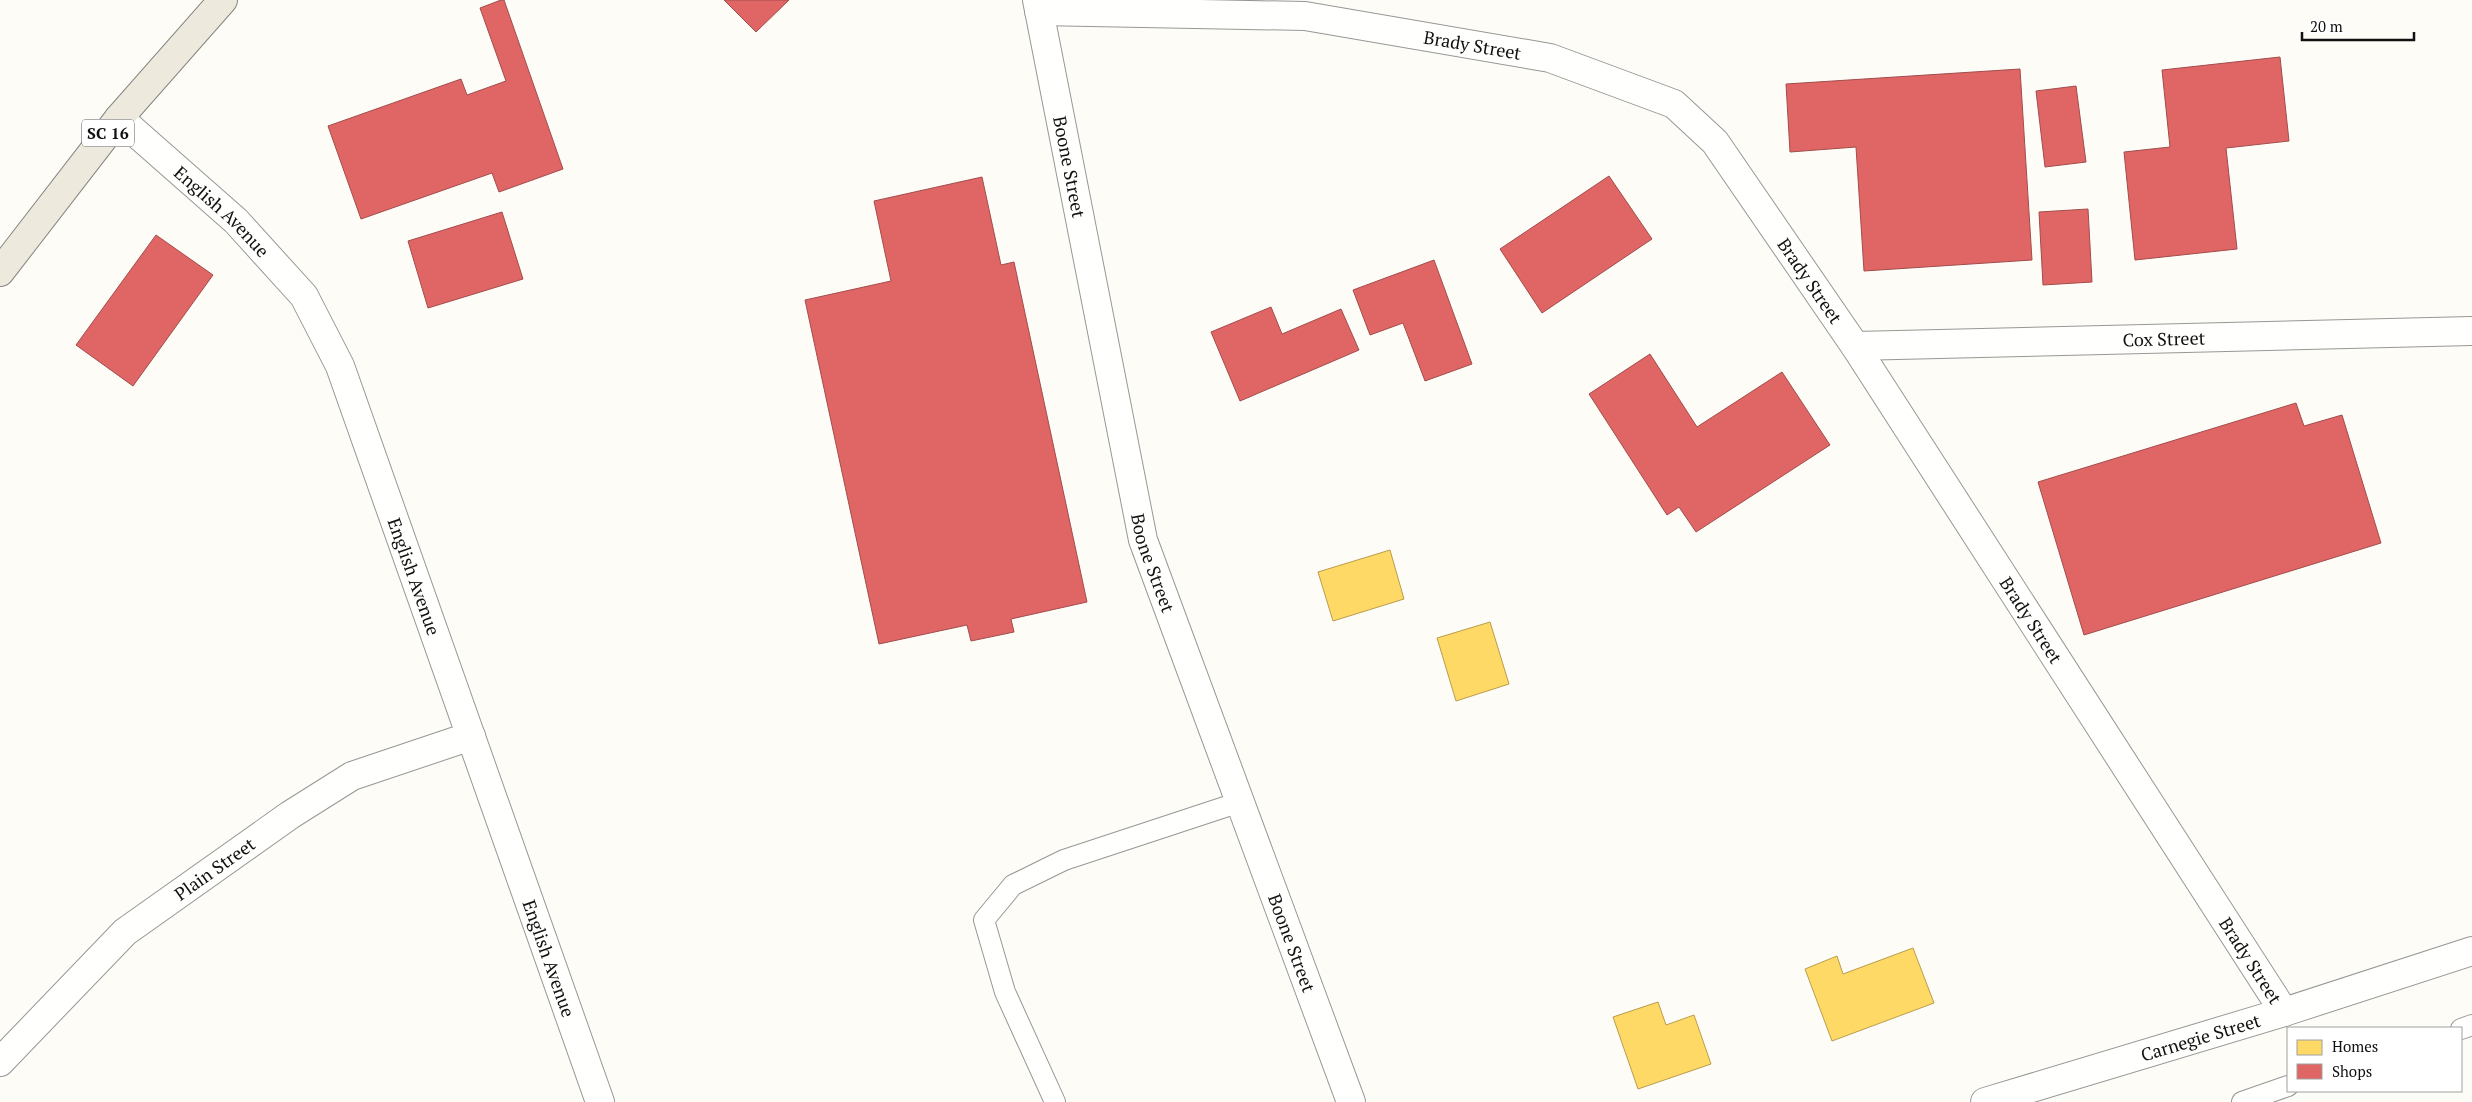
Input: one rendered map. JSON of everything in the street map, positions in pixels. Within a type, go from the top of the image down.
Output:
[{"type":"main road","name":"SC 16","points":[[1,269],[119,118],[223,0]]},
{"type":"street","name":"Brady Street","points":[[1038,6],[1305,16],[1550,58],[1674,104],[1715,142],[1855,346],[2284,1012]]},
{"type":"street","name":"Boone Street","points":[[1038,6],[1142,540],[1351,1102]]},
{"type":"street","name":"English Avenue","points":[[119,118],[236,222],[304,296],[340,366],[600,1102]]},
{"type":"street","name":"Cox Street","points":[[1855,346],[2472,331]]},
{"type":"street","name":"Plain Street","points":[[0,1062],[125,932],[290,815],[352,776],[471,736]]},
{"type":"street","name":"Carnegie Street","points":[[1985,1102],[2284,1012],[2472,951]]},
{"type":"lane","points":[[1055,1102],[1005,992],[984,920],[1013,885],[1064,860],[1240,802]]},
{"type":"lane","points":[[2242,1102],[2287,1086]]},
{"type":"building: Homes","points":[[1390,550],[1404,599],[1333,621],[1318,572]]},
{"type":"building: Homes","points":[[1490,622],[1509,684],[1456,701],[1437,638]]},
{"type":"building: Homes","points":[[1913,948],[1934,1003],[1832,1041],[1805,969],[1837,956],[1843,974]]},
{"type":"building: Homes","points":[[1658,1002],[1666,1025],[1694,1015],[1711,1064],[1638,1089],[1613,1017]]},
{"type":"building: Shops","points":[[504,0],[563,169],[499,192],[492,173],[361,219],[328,126],[461,79],[467,95],[506,81],[480,8]]},
{"type":"building: Shops","points":[[724,0],[789,0],[756,32]]},
{"type":"building: Shops","points":[[2280,57],[2289,141],[2226,148],[2237,249],[2135,260],[2124,152],[2170,147],[2162,70]]},
{"type":"building: Shops","points":[[2020,69],[2032,260],[1864,271],[1856,147],[1790,152],[1786,84]]},
{"type":"building: Shops","points":[[2076,86],[2086,162],[2045,167],[2036,91]]},
{"type":"building: Shops","points":[[1609,176],[1652,239],[1542,313],[1500,249]]},
{"type":"building: Shops","points":[[982,177],[1001,265],[1014,262],[1087,602],[1011,619],[1014,632],[971,641],[967,625],[879,644],[805,300],[891,281],[874,201]]},
{"type":"building: Shops","points":[[2088,209],[2092,282],[2043,285],[2039,212]]},
{"type":"building: Shops","points":[[502,212],[523,279],[428,308],[408,241]]},
{"type":"building: Shops","points":[[156,235],[213,275],[133,386],[76,345]]},
{"type":"building: Shops","points":[[1434,260],[1472,364],[1425,381],[1403,323],[1370,335],[1353,290]]},
{"type":"building: Shops","points":[[1271,307],[1282,334],[1341,309],[1359,350],[1240,401],[1211,332]]},
{"type":"building: Shops","points":[[1650,354],[1697,427],[1782,372],[1830,445],[1696,532],[1679,507],[1667,515],[1589,394]]},
{"type":"building: Shops","points":[[2296,403],[2304,426],[2342,415],[2381,543],[2084,635],[2038,482]]}]
